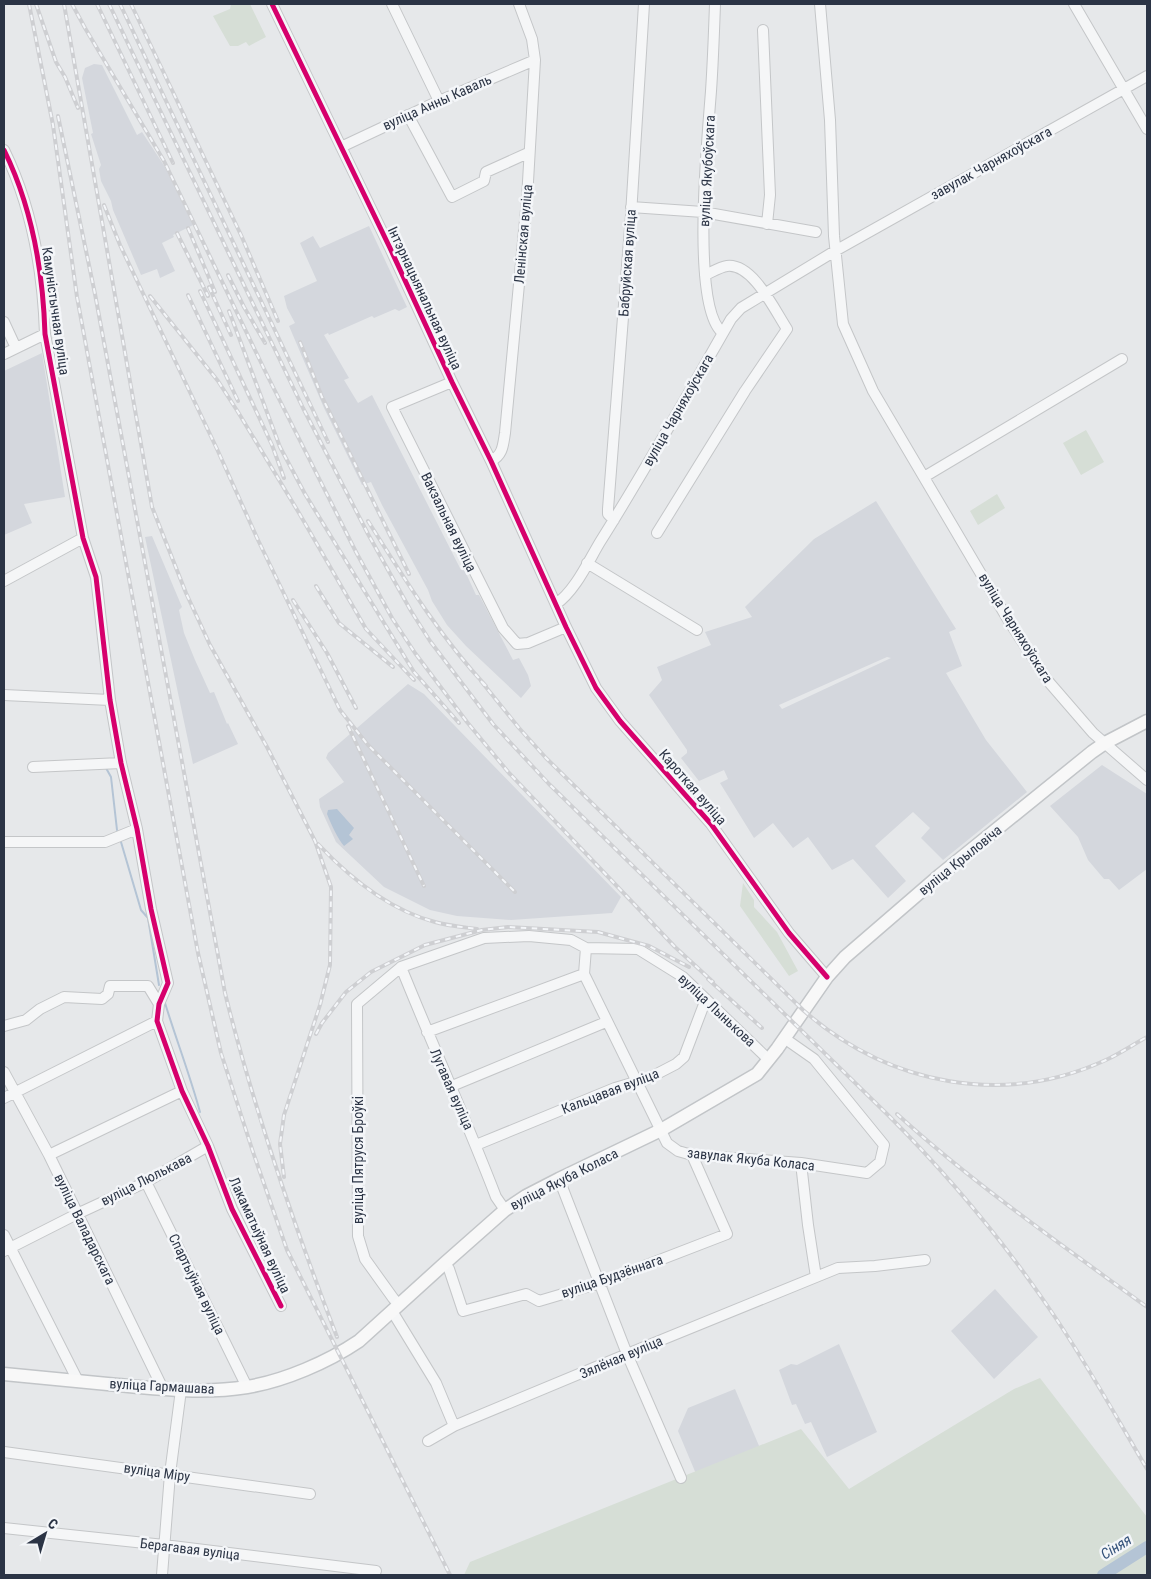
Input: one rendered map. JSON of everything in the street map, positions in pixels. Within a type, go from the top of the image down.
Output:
[{"type":"main road","name":"вуліца Крыловіча","points":[[794,1024],[827,977],[845,957],[932,882],[1104,743],[1147,721]]},
{"type":"main road","name":"вуліца Якуба Коласа","points":[[344,1352],[359,1341],[444,1262],[505,1210],[526,1196],[559,1179],[661,1130],[745,1082],[757,1074],[769,1060],[794,1024]]},
{"type":"main road","name":"вуліца Гармашава","points":[[4,1374],[163,1389],[216,1390],[247,1387],[274,1380],[344,1352]]},
{"type":"street","name":"Інтэрнацыянальная вуліца","points":[[272,4],[491,461],[556,604]]},
{"type":"street","points":[[392,4],[439,101]]},
{"type":"street","name":"Ленінская вуліца","points":[[491,461],[499,456],[505,433],[526,208],[535,60],[532,39],[519,4]]},
{"type":"street","name":"Бабруйская вуліца","points":[[614,520],[608,514],[608,509],[632,207],[644,4]]},
{"type":"street","name":"вуліца Якубоўскага","points":[[715,4],[703,212],[705,275],[711,314],[719,330],[723,333]]},
{"type":"street","name":"вуліца Чарняхоўскага","points":[[820,4],[830,120],[835,251],[843,324],[873,391],[1007,618],[1048,681],[1093,733],[1147,780]]},
{"type":"street","points":[[1074,4],[1125,88],[1147,129]]},
{"type":"street","points":[[763,30],[770,195],[767,224]]},
{"type":"street","name":"вуліца Анны Каваль","points":[[341,148],[439,101],[535,60]]},
{"type":"street","name":"завулак Чарняхоўскага","points":[[835,251],[1147,76]]},
{"type":"street","points":[[408,116],[452,197],[484,181],[486,172],[528,153]]},
{"type":"street","name":"Камуністычная вуліца","points":[[4,150],[25,200],[37,252],[44,305],[45,334],[83,538],[96,577],[110,700],[121,763],[137,829],[151,909],[168,983],[159,1004],[157,1021]]},
{"type":"street","points":[[632,207],[703,212],[816,232]]},
{"type":"street","name":"вуліца Чарняхоўскага","points":[[556,604],[567,594],[614,520],[736,312],[764,292],[835,251]]},
{"type":"street","points":[[657,533],[745,391],[787,329],[764,292],[746,271],[738,267],[727,266],[705,275]]},
{"type":"street","points":[[4,322],[16,348]]},
{"type":"street","points":[[4,354],[45,334]]},
{"type":"street","points":[[924,477],[1122,359]]},
{"type":"street","name":"Вакзальная вуліца","points":[[452,382],[392,407],[503,628],[517,644],[528,643],[566,627]]},
{"type":"street","points":[[4,581],[83,538]]},
{"type":"street","points":[[587,563],[698,630]]},
{"type":"street","name":"Кароткая вуліца","points":[[556,604],[596,688],[607,704],[711,824],[789,933],[827,977]]},
{"type":"street","points":[[4,695],[110,700]]},
{"type":"street","points":[[33,767],[121,763]]},
{"type":"street","points":[[4,842],[105,842],[137,829]]},
{"type":"street","name":"вуліца Лынькова","points":[[358,1004],[401,967],[484,938],[529,936],[571,940],[586,948],[638,949],[683,976],[769,1060]]},
{"type":"street","name":"завулак Якуба Коласа","points":[[586,948],[584,974],[667,1143],[673,1149],[692,1154],[801,1163],[867,1173],[880,1162],[884,1145],[814,1059],[784,1038]]},
{"type":"street","name":"Лугавая вуліца","points":[[401,967],[427,1032],[452,1086],[496,1197],[505,1210]]},
{"type":"street","points":[[427,1032],[584,974]]},
{"type":"street","points":[[4,1026],[26,1020],[40,1009],[64,997],[102,999],[108,994],[110,986],[148,986],[159,1004]]},
{"type":"street","name":"Кальцавая вуліца","points":[[476,1145],[615,1088],[648,1078],[676,1064],[684,1056],[706,999]]},
{"type":"street","name":"вуліца Пятруся Броўкі","points":[[358,1004],[358,1236],[365,1259],[393,1298],[396,1308],[436,1383],[454,1426]]},
{"type":"street","points":[[4,1098],[157,1021]]},
{"type":"street","name":"Лакаматыўная вуліца","points":[[157,1021],[182,1091],[208,1146],[232,1209],[281,1306]]},
{"type":"street","points":[[452,1086],[606,1022]]},
{"type":"street","name":"вуліца Валадарскага","points":[[4,1072],[49,1155],[163,1389]]},
{"type":"street","points":[[49,1155],[182,1091]]},
{"type":"street","name":"вуліца Люлькава","points":[[7,1250],[77,1214],[146,1182],[208,1146]]},
{"type":"street","name":"вуліца Будзённага","points":[[444,1262],[449,1269],[463,1311],[526,1294],[540,1301],[600,1283],[727,1234],[692,1154]]},
{"type":"street","points":[[801,1163],[816,1277]]},
{"type":"street","points":[[559,1179],[627,1354],[681,1478]]},
{"type":"street","name":"Спартыўная вуліца","points":[[146,1182],[247,1387]]},
{"type":"street","points":[[4,1235],[7,1250],[78,1381]]},
{"type":"street","name":"Зялёная вуліца","points":[[428,1440],[454,1426],[838,1268],[925,1260]]},
{"type":"street","points":[[162,1575],[170,1474],[181,1390]]},
{"type":"street","name":"вуліца Міру","points":[[4,1452],[310,1494]]},
{"type":"street","name":"Берагавая вуліца","points":[[4,1528],[376,1571]]},
{"type":"shaded area","points":[[231,4],[250,4],[266,37],[249,46],[246,42],[238,46],[230,46],[213,16],[230,9]]},
{"type":"shaded area","points":[[94,64],[102,65],[137,135],[142,132],[165,167],[193,225],[162,243],[175,271],[160,278],[157,269],[141,275],[101,181],[99,169],[101,165],[91,134],[93,133],[82,78],[85,68]]},
{"type":"shaded area","points":[[369,226],[407,307],[399,311],[395,309],[374,318],[372,316],[329,335],[328,333],[324,335],[349,378],[344,380],[358,403],[372,395],[461,570],[464,569],[476,595],[479,595],[513,660],[519,658],[528,675],[531,686],[521,698],[466,646],[447,625],[432,601],[371,482],[362,485],[324,408],[289,326],[295,323],[287,308],[284,296],[317,281],[300,243],[313,236],[320,248]]},
{"type":"shaded area","points":[[42,353],[65,497],[24,504],[32,523],[4,535],[4,371]]},
{"type":"shaded area","points":[[1086,430],[1104,462],[1081,475],[1063,443]]},
{"type":"shaded area","points":[[997,494],[1005,508],[978,525],[970,511]]},
{"type":"shaded area","points":[[876,501],[956,629],[949,632],[962,666],[946,673],[986,740],[1027,792],[943,860],[921,838],[930,828],[913,812],[875,846],[906,881],[888,898],[853,859],[832,870],[808,837],[793,848],[773,823],[754,838],[720,783],[728,779],[724,770],[699,781],[681,758],[687,753],[687,750],[649,695],[662,680],[657,667],[711,645],[705,632],[752,617],[745,607],[814,539]],"holes":[[[887,657],[891,658],[782,709],[779,705]]]},
{"type":"shaded area","points":[[152,536],[182,607],[179,610],[184,633],[195,660],[210,693],[214,692],[227,724],[238,744],[193,764],[145,537]]},
{"type":"shaded area","points":[[408,684],[424,694],[621,897],[612,913],[511,920],[457,916],[430,910],[384,887],[336,842],[320,807],[319,799],[344,782],[326,758],[328,753]]},
{"type":"shaded area","points":[[1102,765],[1147,794],[1147,869],[1119,890],[1109,879],[1104,879],[1088,860],[1078,837],[1050,806]]},
{"type":"shaded area","points":[[743,883],[754,900],[754,907],[777,932],[798,971],[789,976],[740,906]]},
{"type":"shaded area","points":[[995,1289],[1038,1337],[994,1379],[951,1331]]},
{"type":"shaded area","points":[[839,1344],[877,1432],[827,1457],[811,1422],[805,1424],[796,1404],[792,1405],[779,1370],[791,1364],[797,1365]]},
{"type":"shaded area","points":[[1040,1378],[1147,1517],[1147,1573],[1145,1575],[464,1575],[470,1562],[801,1429],[849,1489],[1014,1389]]},
{"type":"shaded area","points":[[735,1389],[762,1453],[699,1481],[678,1431],[688,1408]]},
{"type":"water","points":[[337,809],[354,828],[349,835],[353,839],[344,846],[327,814],[328,810]]},
{"type":"waterway","points":[[106,768],[111,777],[117,830]]},
{"type":"waterway","points":[[121,842],[141,910],[148,918],[159,985]]},
{"type":"waterway","points":[[165,1003],[200,1112]]},
{"type":"waterway","name":"Сіняя","points":[[1103,1575],[1147,1547]]},
{"type":"railway","points":[[29,4],[53,125],[77,297],[198,953],[221,1053],[287,1250],[450,1575]]},
{"type":"railway","points":[[36,4],[56,62],[65,77],[78,108]]},
{"type":"railway","points":[[64,4],[152,507],[186,593],[210,645],[267,747],[315,841],[331,887],[330,965],[320,1005],[284,1115],[280,1144],[284,1177]]},
{"type":"railway","points":[[72,4],[164,161],[267,375],[356,552],[392,618],[415,653],[467,722],[509,773],[675,947],[713,982]]},
{"type":"railway","points":[[97,4],[173,163]]},
{"type":"railway","points":[[109,4],[303,408],[368,534],[430,641],[493,724],[549,784],[888,1115],[955,1187],[997,1237],[1055,1317],[1091,1373],[1147,1469]]},
{"type":"railway","points":[[120,4],[328,442]]},
{"type":"railway","points":[[131,4],[241,235],[278,321]]},
{"type":"railway","points":[[58,116],[95,294],[225,993],[262,1124],[305,1252],[337,1337]]},
{"type":"railway","points":[[104,205],[120,245],[340,710],[368,745],[515,892]]},
{"type":"railway","points":[[188,228],[215,292]]},
{"type":"railway","points":[[177,233],[208,296]]},
{"type":"railway","points":[[228,275],[265,343]]},
{"type":"railway","points":[[209,287],[231,335]]},
{"type":"railway","points":[[200,291],[272,445],[284,478]]},
{"type":"railway","points":[[188,295],[238,401]]},
{"type":"railway","points":[[150,296],[218,381],[299,513],[366,629],[414,680]]},
{"type":"railway","points":[[229,311],[280,447],[305,494],[414,672],[459,723]]},
{"type":"railway","points":[[300,342],[322,397],[409,574]]},
{"type":"railway","points":[[368,521],[409,585],[453,648],[486,686]]},
{"type":"railway","points":[[316,586],[339,623],[393,667]]},
{"type":"railway","points":[[293,600],[327,653],[356,708]]},
{"type":"railway","points":[[481,681],[546,758],[803,1010],[836,1036],[872,1056],[909,1071],[948,1081],[988,1085],[1028,1083],[1069,1074],[1108,1059],[1147,1037]]},
{"type":"railway","points":[[348,726],[424,886]]},
{"type":"railway","points":[[318,844],[343,869],[371,891],[402,910],[440,923],[477,929]]},
{"type":"railway","points":[[316,1034],[322,1023],[346,992],[371,972],[425,945],[482,930],[508,927],[598,932],[649,946],[689,967]]},
{"type":"railway","points":[[708,979],[762,1028]]},
{"type":"railway","points":[[897,1114],[988,1190],[1147,1307]]},
{"type":"cycle path","points":[[272,4],[491,461],[566,627],[596,688],[620,721],[711,824],[789,933],[827,977]]},
{"type":"cycle path","points":[[4,150],[22,194],[39,263],[45,334],[83,538],[96,577],[110,700],[121,763],[137,829],[151,909],[168,983],[159,1004],[157,1021],[182,1091],[208,1146],[232,1209],[281,1306]]}]
